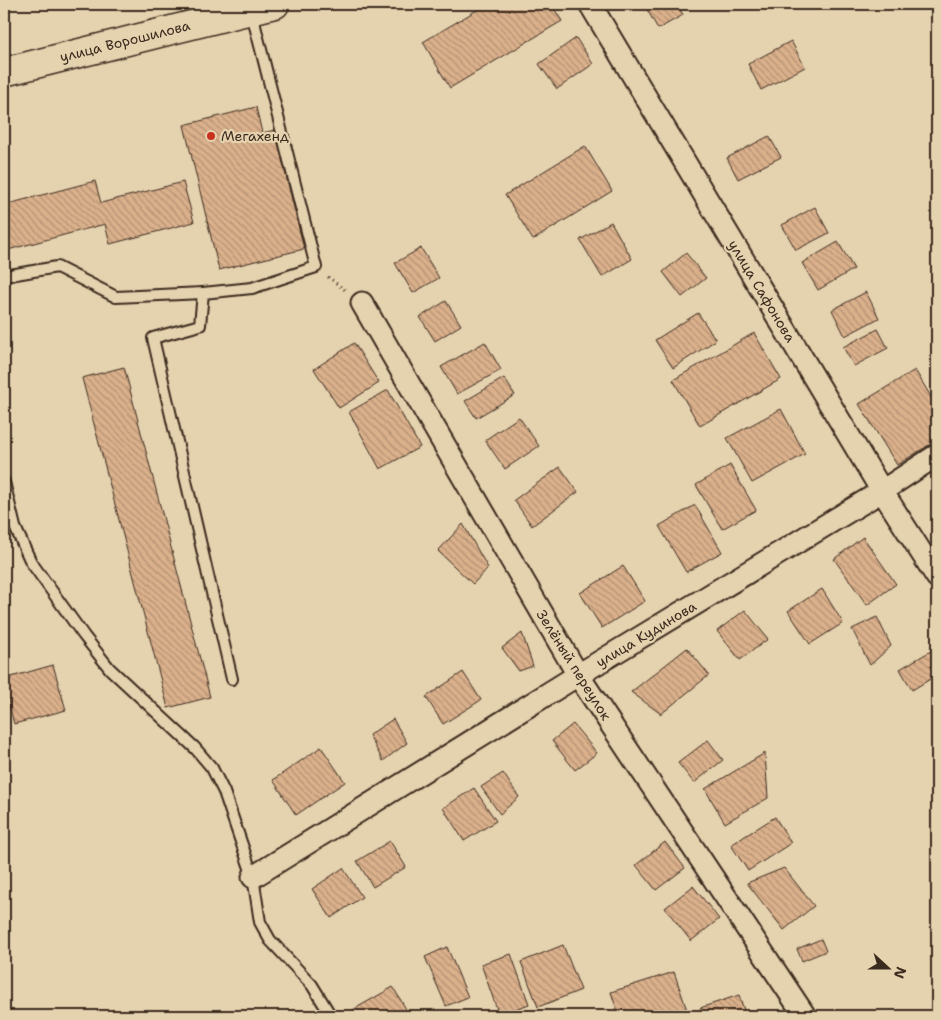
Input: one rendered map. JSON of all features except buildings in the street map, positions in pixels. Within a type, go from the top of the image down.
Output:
[{"type":"main road","name":"улица Ворошилова","points":[[4,72],[263,6]]},
{"type":"street","name":"улица Сафонова","points":[[590,4],[882,491],[937,577]]},
{"type":"street","name":"Зелёный переулок","points":[[362,303],[578,676],[806,1016]]},
{"type":"street","name":"улица Кудинова","points":[[253,878],[578,676],[882,491],[937,455]]},
{"type":"lane","points":[[4,276],[57,268],[116,298],[252,288],[316,267],[263,6]]},
{"type":"lane","points":[[203,293],[200,326],[153,338],[232,679]]},
{"type":"lane","points":[[4,482],[15,527],[31,562],[68,614],[110,669],[195,748],[212,768],[224,792],[253,878],[260,922],[270,940],[312,985],[330,1016]]},
{"type":"path","points":[[316,267],[362,303]]},
{"type":"place","name":"Мегахенд","points":[[211,136]]}]
